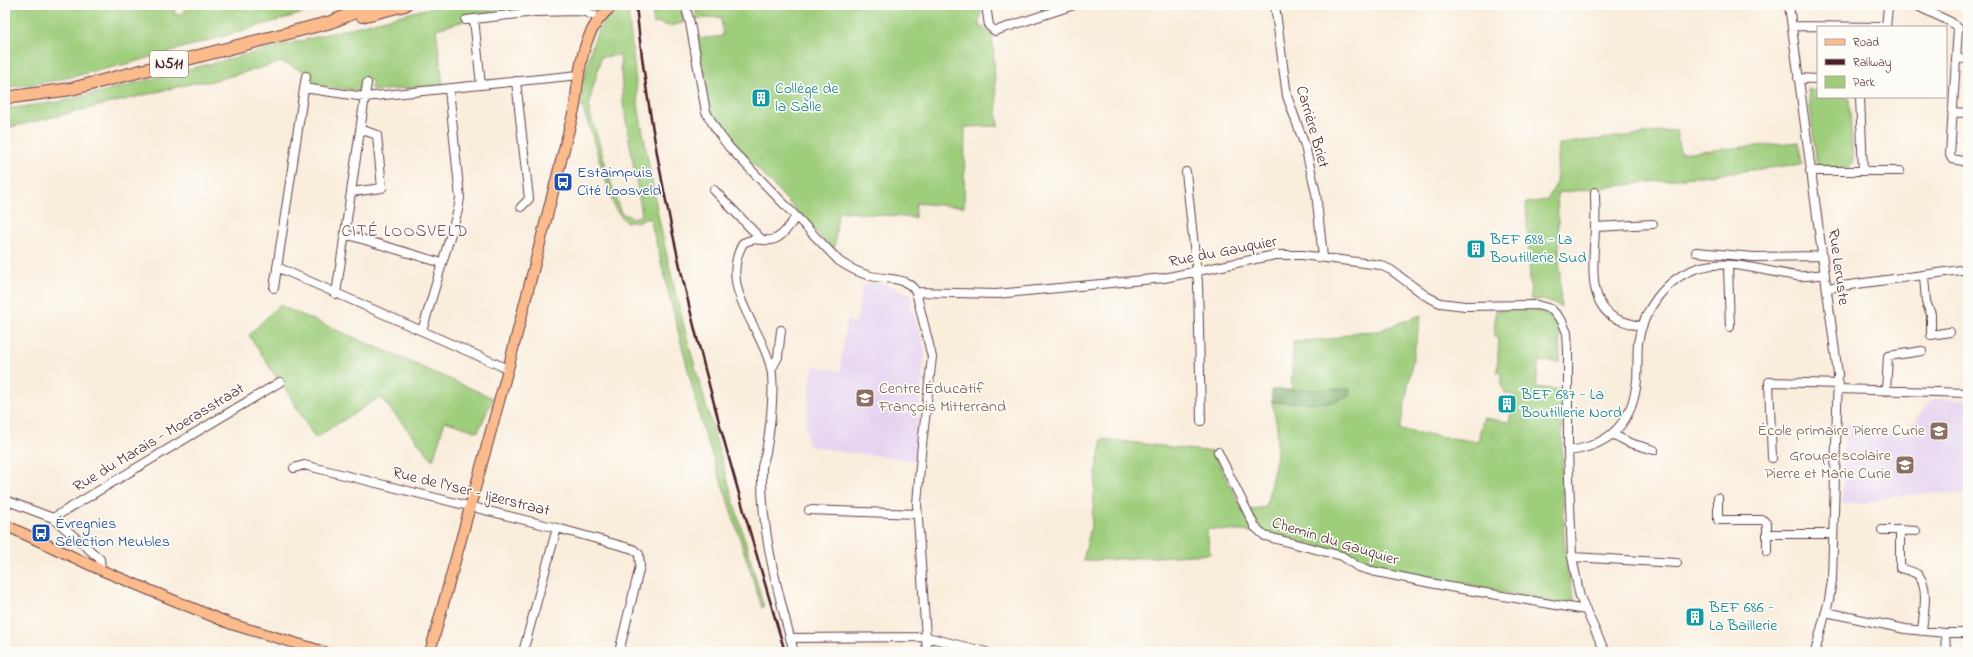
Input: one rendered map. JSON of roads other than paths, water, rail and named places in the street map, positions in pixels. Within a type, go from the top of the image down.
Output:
[{"type":"highway","name":"N511","points":[[331,22],[373,5]]},
{"type":"highway","name":"N511","points":[[5,98],[71,88],[331,22],[406,5]]},
{"type":"main road","points":[[430,652],[508,369],[575,106],[579,75],[586,46],[601,13],[614,5]]},
{"type":"main road","points":[[5,525],[102,570],[231,624],[325,652]]},
{"type":"street","points":[[683,5],[686,8],[690,22],[706,112],[727,144],[796,217],[844,264],[870,276],[905,281],[912,285],[916,292],[932,357],[919,474],[917,514],[927,652]]},
{"type":"street","points":[[690,22],[692,13],[691,5]]},
{"type":"street","points":[[986,5],[989,26],[995,31],[1074,5]]},
{"type":"street","name":"Carrière Briet","points":[[1275,5],[1287,96],[1305,146],[1317,198],[1323,257]]},
{"type":"street","name":"Rue Leruste","points":[[1789,5],[1839,386],[1832,580],[1826,612],[1815,652]]},
{"type":"street","points":[[1915,5],[1956,25],[1958,32],[1956,58],[1950,90],[1952,112],[1950,155],[1955,161],[1968,162]]},
{"type":"street","points":[[1886,26],[1888,7]]},
{"type":"street","points":[[481,85],[470,19],[535,12],[577,11],[601,13]]},
{"type":"street","points":[[1792,26],[1817,26]]},
{"type":"street","points":[[1956,58],[1968,59]]},
{"type":"street","points":[[304,88],[365,97],[579,75]]},
{"type":"street","points":[[274,288],[306,76]]},
{"type":"street","points":[[1798,78],[1817,79]]},
{"type":"street","points":[[516,81],[529,199],[521,207]]},
{"type":"street","points":[[336,294],[367,83]]},
{"type":"street","points":[[422,331],[458,210],[460,198],[449,89]]},
{"type":"street","points":[[1860,98],[1863,171]]},
{"type":"street","points":[[1952,112],[1968,113]]},
{"type":"street","points":[[351,192],[382,188],[377,134],[360,129]]},
{"type":"street","points":[[1810,171],[1900,171]]},
{"type":"street","points":[[1186,172],[1196,272],[1202,421]]},
{"type":"street","points":[[714,190],[761,240]]},
{"type":"street","points":[[1595,192],[1595,227],[1593,243],[1594,275],[1599,299],[1605,310],[1613,316],[1642,327]]},
{"type":"street","points":[[794,652],[772,569],[763,491],[762,465],[766,453],[770,414],[772,391],[771,370],[768,358],[743,305],[735,277],[735,268],[743,243],[752,239],[774,240],[781,235],[796,217]]},
{"type":"street","points":[[1595,227],[1653,224]]},
{"type":"street","points":[[345,234],[442,263]]},
{"type":"street","points":[[1696,252],[1754,257],[1822,256]]},
{"type":"street","name":"Rue du Gauquier","points":[[916,292],[996,294],[1164,278],[1275,255],[1323,257],[1384,266],[1426,296],[1445,305],[1537,305],[1551,309],[1559,317],[1566,328],[1568,351],[1568,451]]},
{"type":"street","points":[[1728,266],[1730,327]]},
{"type":"street","points":[[1605,652],[1577,586],[1572,557],[1568,451],[1594,446],[1612,434],[1626,417],[1634,397],[1637,378],[1639,342],[1642,327],[1656,300],[1673,282],[1699,268],[1728,266],[1761,269],[1796,276],[1825,274]]},
{"type":"street","points":[[277,268],[508,369]]},
{"type":"street","points":[[1827,288],[1968,269]]},
{"type":"street","points":[[1924,276],[1926,302],[1931,314],[1931,336],[1950,332]]},
{"type":"street","points":[[771,370],[778,357],[781,330]]},
{"type":"street","points":[[1886,391],[1888,356],[1922,351]]},
{"type":"street","name":"Rue du Marais - Moerasstraat","points":[[53,518],[280,382]]},
{"type":"street","points":[[1772,458],[1769,382],[1839,386],[1886,391],[1968,393]]},
{"type":"street","points":[[1612,434],[1630,443],[1654,450]]},
{"type":"street","name":"Chemin du Gauquier","points":[[1218,452],[1255,527],[1265,536],[1342,556],[1358,567],[1372,572],[1586,610]]},
{"type":"street","name":"Rue de l'Yser - Ijzerstraat","points":[[294,468],[304,465],[628,547],[639,554],[640,560],[638,575],[618,652]]},
{"type":"street","points":[[1718,498],[1718,520],[1763,520],[1768,526],[1768,552]]},
{"type":"street","points":[[5,500],[53,518],[100,559],[102,570]]},
{"type":"street","points":[[809,510],[917,514]]},
{"type":"street","points":[[523,652],[557,528]]},
{"type":"street","points":[[1882,530],[1916,531]]},
{"type":"street","points":[[1900,530],[1900,568],[1919,576],[1925,588],[1922,631]]},
{"type":"street","points":[[1768,534],[1833,534]]},
{"type":"street","points":[[1572,557],[1677,563]]},
{"type":"street","points":[[1826,612],[1922,631],[1968,633]]},
{"type":"street","points":[[1945,632],[1946,652]]},
{"type":"street","points":[[790,638],[927,637],[986,652]]},
{"type":"railway","points":[[636,5],[646,88],[676,251],[716,412],[785,652]]},
{"type":"place","name":"Collège de la Salle","points":[[761,98]]},
{"type":"place","name":"Estaimpuis Cité Loosveld","points":[[563,182]]},
{"type":"place","name":"BEF 688 - La Boutillerie Sud","points":[[1476,249]]},
{"type":"place","name":"Centre Éducatif François Mitterrand","points":[[865,398]]},
{"type":"place","name":"BEF 687 - La Boutillerie Nord","points":[[1507,404]]},
{"type":"place","name":"École primaire Pierre Curie","points":[[1939,431]]},
{"type":"place","name":"Groupe scolaire Pierre et Marie Curie","points":[[1905,465]]},
{"type":"place","name":"Évregnies Sélection Meubles","points":[[41,533]]},
{"type":"place","name":"BEF 686 - La Baillerie","points":[[1695,617]]},
{"type":"district","name":"CITÉ LOOSVELD","points":[[405,231]]}]
